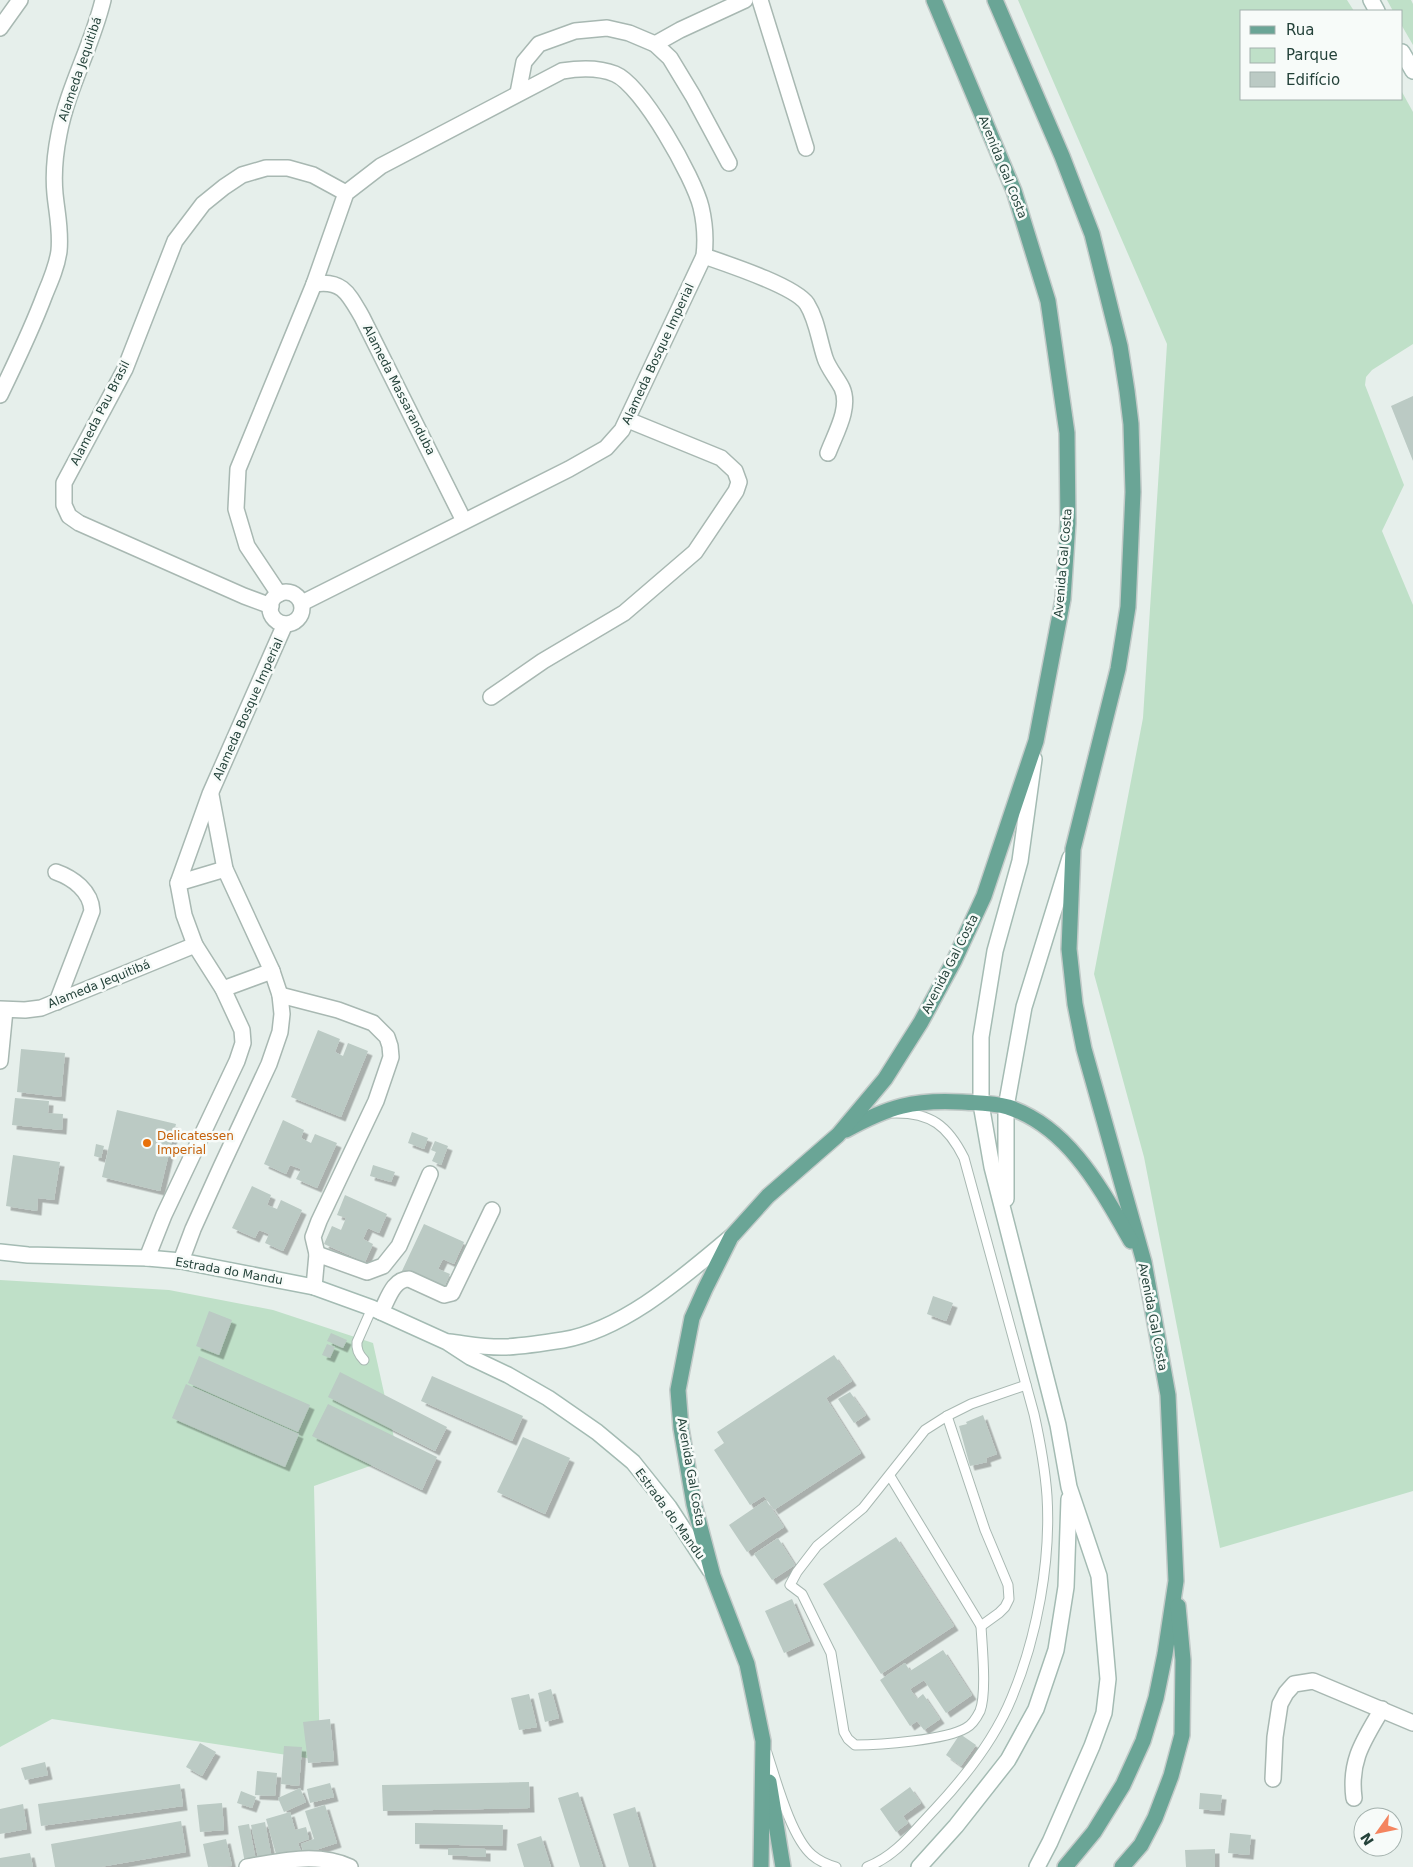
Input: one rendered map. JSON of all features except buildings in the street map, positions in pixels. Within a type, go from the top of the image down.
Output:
[{"type":"main road","name":"Avenida Gal Costa","points":[[761,1867],[763,1741],[746,1664],[713,1576],[694,1504],[681,1428],[678,1390],[692,1318],[730,1237],[768,1196],[838,1135],[885,1078],[922,1022],[954,961],[984,896],[1036,741],[1063,599],[1068,523],[1067,433],[1048,301],[1026,223],[1014,191],[934,0]]},
{"type":"main road","name":"Avenida Gal Costa","points":[[995,0],[1062,156],[1092,234],[1120,346],[1131,424],[1134,492],[1128,607],[1118,669],[1073,849],[1068,949],[1075,1004],[1084,1049],[1144,1262],[1168,1396],[1176,1581],[1156,1698],[1143,1741],[1123,1785],[1094,1832],[1065,1867]]},
{"type":"main road","points":[[838,1135],[868,1118],[893,1108],[933,1100],[1006,1107],[1048,1128],[1067,1146],[1104,1195],[1144,1262]]},
{"type":"main road","points":[[1122,1867],[1141,1845],[1155,1818],[1171,1776],[1182,1735],[1183,1660],[1176,1581]]},
{"type":"main road","points":[[763,1741],[783,1867]]},
{"type":"street","points":[[0,28],[20,0]]},
{"type":"street","name":"Alameda Jequitibá","points":[[0,395],[33,327],[54,271],[58,253],[60,226],[55,196],[55,156],[63,117],[81,62],[94,32],[103,0]]},
{"type":"street","points":[[655,44],[680,30],[745,0]]},
{"type":"street","points":[[760,0],[806,148]]},
{"type":"street","points":[[518,93],[524,62],[539,44],[575,31],[607,28],[629,33],[655,44],[670,58],[681,74],[729,162]]},
{"type":"street","points":[[1403,54],[1413,71]]},
{"type":"street","name":"Alameda Bosque Imperial","points":[[576,69],[594,69],[616,75],[634,88],[651,111],[677,155],[701,205],[706,238],[704,256],[628,420],[606,448],[586,460],[302,603],[300,615],[291,623],[284,624],[274,618],[275,600],[247,546],[236,509],[238,469],[314,284],[346,193],[381,166],[518,93],[562,71],[576,69]]},
{"type":"street","name":"Alameda Pau Brasil","points":[[275,600],[244,596],[79,523],[69,516],[64,504],[64,483],[125,369],[175,241],[203,204],[242,175],[266,168],[288,168],[312,175],[346,193]]},
{"type":"street","points":[[704,256],[758,276],[790,291],[806,302],[813,314],[826,360],[844,394],[844,407],[828,453]]},
{"type":"street","name":"Alameda Massaranduba","points":[[314,284],[326,282],[337,284],[347,292],[362,316],[464,521]]},
{"type":"street","points":[[491,697],[543,661],[624,613],[694,552],[736,491],[739,482],[735,471],[721,458],[628,420]]},
{"type":"street","points":[[275,600],[290,592],[295,594],[302,603]]},
{"type":"street","name":"Alameda Bosque Imperial","points":[[178,883],[210,794],[284,624]]},
{"type":"street","points":[[1036,741],[1020,860],[996,951],[981,1037],[982,1104],[992,1167],[1058,1425],[1069,1488],[1099,1576],[1108,1680],[1104,1713],[1092,1746],[1037,1867]]},
{"type":"street","name":"Alameda Bosque Imperial","points":[[181,1261],[217,1176],[269,1064],[280,1032],[282,1014],[280,995],[272,971],[225,869],[210,794]]},
{"type":"street","points":[[1007,1223],[1006,1107],[1024,1007],[1073,849]]},
{"type":"street","points":[[147,1258],[168,1207],[237,1062],[243,1043],[242,1030],[223,989],[196,945],[184,915],[178,883],[225,869]]},
{"type":"street","points":[[56,872],[70,877],[87,894],[92,902],[92,911],[57,1002]]},
{"type":"street","name":"Alameda Jequitibá","points":[[3,1010],[41,1008],[196,945]]},
{"type":"street","points":[[223,989],[272,971]]},
{"type":"street","points":[[280,995],[338,1010],[373,1023],[387,1037],[390,1046],[391,1057],[376,1101],[318,1221],[313,1237],[317,1254],[314,1287]]},
{"type":"street","points":[[0,1061],[3,1010]]},
{"type":"street","points":[[317,1254],[367,1272],[383,1266],[399,1246],[430,1174]]},
{"type":"street","points":[[377,1310],[398,1282],[403,1279],[409,1279],[444,1295],[452,1293],[492,1210]]},
{"type":"street","name":"Estrada do Mandu","points":[[447,1342],[504,1347],[564,1340],[601,1328],[630,1314],[679,1280],[730,1237]]},
{"type":"street","name":"Estrada do Mandu","points":[[0,1252],[28,1255],[147,1258],[181,1261],[314,1287],[377,1310],[447,1342],[470,1357],[508,1375],[548,1398],[597,1432],[633,1462],[683,1527],[713,1576]]},
{"type":"street","points":[[919,1867],[956,1826],[1008,1760],[1036,1709],[1056,1650],[1066,1587],[1069,1488]]},
{"type":"street","points":[[1273,1779],[1275,1737],[1280,1704],[1294,1684],[1313,1681],[1413,1722]]},
{"type":"street","points":[[1354,1798],[1352,1782],[1357,1755],[1382,1709]]},
{"type":"street","points":[[247,1867],[312,1859],[341,1863],[350,1867]]},
{"type":"lane","points":[[867,1867],[881,1862],[896,1850],[954,1788],[975,1762],[994,1732],[1012,1697],[1035,1623],[1047,1547],[1047,1496],[1042,1454],[1034,1414],[970,1176],[957,1145],[949,1132],[937,1122],[919,1115],[901,1112],[881,1113]]},
{"type":"lane","points":[[364,1360],[356,1348],[357,1342],[377,1310]]},
{"type":"lane","points":[[890,1476],[981,1626],[983,1655],[981,1709],[976,1719],[966,1728],[941,1736],[900,1742],[855,1745],[844,1732],[831,1653],[802,1594],[790,1586],[797,1572],[817,1546],[863,1508],[925,1430],[970,1404],[1026,1385]]},
{"type":"lane","points":[[947,1416],[985,1530],[1008,1585],[1009,1599],[1005,1606],[999,1613],[981,1626]]},
{"type":"lane","points":[[763,1741],[782,1796],[801,1839],[811,1854],[826,1864],[836,1867]]},
{"type":"green space","points":[[1018,0],[1347,0],[1353,10],[1240,10],[1240,100],[1403,100],[1403,94],[1413,112],[1413,344],[1372,370],[1366,377],[1365,385],[1404,485],[1382,531],[1413,605],[1413,1491],[1220,1548],[1144,1157],[1094,974],[1143,718],[1167,344]]},
{"type":"green space","points":[[1387,0],[1411,0],[1413,4],[1413,45],[1403,28],[1403,10],[1392,10]]},
{"type":"green space","points":[[0,1280],[169,1290],[273,1310],[373,1343],[398,1456],[314,1486],[320,1760],[52,1719],[0,1747]]},
{"type":"place","name":"Delicatessen Imperial","points":[[147,1143]]}]
